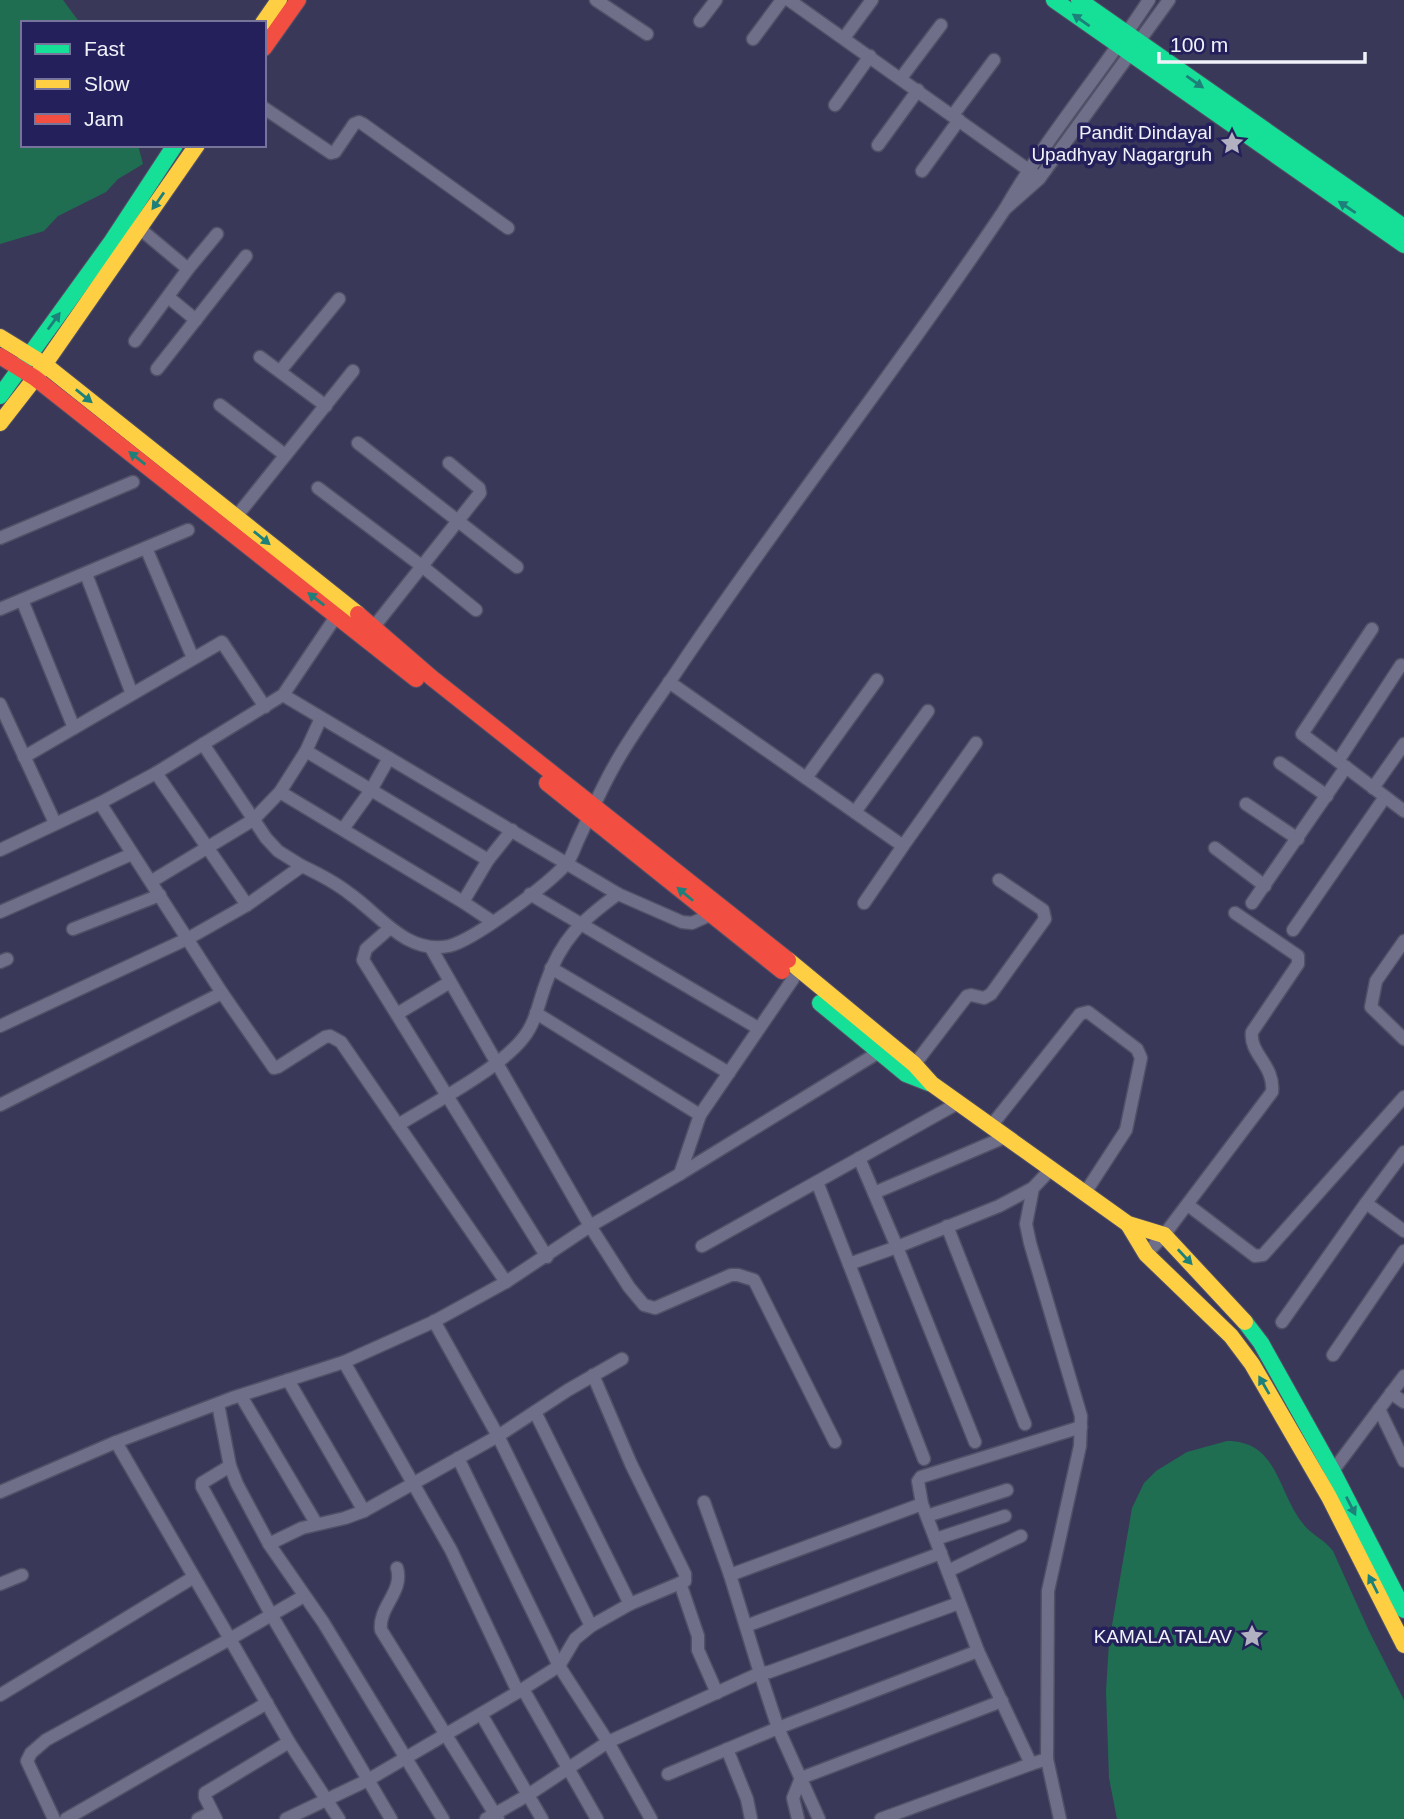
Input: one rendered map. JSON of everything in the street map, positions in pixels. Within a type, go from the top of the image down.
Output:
[{"type":"street","points":[[264,21],[279,0]]},
{"type":"street","points":[[266,45],[298,0]]},
{"type":"street","points":[[596,0],[647,34]]},
{"type":"street","points":[[700,21],[716,0]]},
{"type":"street","points":[[844,38],[872,0]]},
{"type":"street","points":[[1054,0],[1129,45],[1404,227]]},
{"type":"street","points":[[1079,0],[1129,45],[1404,245]]},
{"type":"street","points":[[1005,209],[1040,179],[1129,45],[1149,0]]},
{"type":"street","points":[[203,744],[253,820],[278,850],[352,895],[390,928],[412,942],[431,948],[451,945],[493,922],[530,894],[567,862],[612,769],[669,682],[741,576],[874,391],[950,292],[1029,169],[1169,0]]},
{"type":"street","points":[[753,40],[789,1],[1040,179]]},
{"type":"street","points":[[901,78],[941,25]]},
{"type":"street","points":[[835,105],[870,56]]},
{"type":"street","points":[[922,171],[994,60]]},
{"type":"street","points":[[878,145],[918,90]]},
{"type":"street","points":[[266,109],[331,153],[335,152],[354,124],[359,122],[508,228]]},
{"type":"street","points":[[0,424],[35,378],[37,359],[174,147]]},
{"type":"street","points":[[0,396],[20,368],[37,359],[139,228],[196,147]]},
{"type":"street","points":[[139,228],[188,269]]},
{"type":"street","points":[[135,341],[217,234]]},
{"type":"street","points":[[157,369],[246,256]]},
{"type":"street","points":[[168,297],[195,320]]},
{"type":"street","points":[[280,371],[339,299]]},
{"type":"street","points":[[0,337],[37,359],[236,517],[369,633],[593,810],[732,914],[884,1049]]},
{"type":"street","points":[[0,356],[35,378],[337,615],[369,633]]},
{"type":"street","points":[[260,357],[326,406]]},
{"type":"street","points":[[236,517],[353,371]]},
{"type":"street","points":[[220,405],[285,455]]},
{"type":"street","points":[[358,443],[517,567]]},
{"type":"street","points":[[369,633],[480,491],[449,463]]},
{"type":"street","points":[[0,538],[133,482]]},
{"type":"street","points":[[318,488],[476,610]]},
{"type":"street","points":[[0,609],[188,530]]},
{"type":"street","points":[[146,548],[193,658]]},
{"type":"street","points":[[86,573],[132,694]]},
{"type":"street","points":[[22,600],[75,727]]},
{"type":"street","points":[[0,849],[100,803],[156,773],[283,695],[337,615]]},
{"type":"street","points":[[1372,629],[1302,734],[1404,811]]},
{"type":"street","points":[[24,757],[219,643],[224,643],[265,707]]},
{"type":"street","points":[[1252,903],[1327,796],[1342,764],[1401,665]]},
{"type":"street","points":[[806,778],[877,680]]},
{"type":"street","points":[[669,682],[903,846]]},
{"type":"street","points":[[283,695],[618,894],[682,922],[692,923],[710,915]]},
{"type":"street","points":[[0,704],[55,823]]},
{"type":"street","points":[[855,812],[928,711]]},
{"type":"street","points":[[152,881],[253,820],[280,792],[306,751],[321,718]]},
{"type":"street","points":[[864,903],[976,743]]},
{"type":"street","points":[[1373,788],[1404,744]]},
{"type":"street","points":[[306,751],[488,860]]},
{"type":"street","points":[[343,829],[371,790],[389,758]]},
{"type":"street","points":[[1280,763],[1327,796]]},
{"type":"street","points":[[156,773],[247,905]]},
{"type":"street","points":[[280,792],[493,922]]},
{"type":"street","points":[[1293,930],[1385,797]]},
{"type":"street","points":[[100,803],[222,993],[274,1068],[325,1037],[341,1042],[506,1282]]},
{"type":"street","points":[[1246,804],[1298,839]]},
{"type":"street","points":[[593,810],[710,915],[910,1069],[1128,1224],[1164,1235],[1248,1325],[1261,1343],[1334,1472],[1404,1610]]},
{"type":"street","points":[[463,902],[488,860],[512,830]]},
{"type":"street","points":[[1215,848],[1265,886]]},
{"type":"street","points":[[0,912],[132,854]]},
{"type":"street","points":[[0,1026],[189,938],[247,905],[302,866]]},
{"type":"street","points":[[910,1069],[967,996],[984,998],[991,994],[1045,919],[1043,910],[999,880]]},
{"type":"street","points":[[530,894],[758,1028]]},
{"type":"street","points":[[398,1125],[496,1063],[522,1040],[536,1013],[551,968],[569,937],[579,925],[618,894]]},
{"type":"street","points":[[73,929],[160,895]]},
{"type":"street","points":[[1146,1254],[1188,1205],[1272,1092],[1273,1081],[1269,1069],[1253,1044],[1252,1032],[1299,959],[1235,913]]},
{"type":"street","points":[[390,928],[366,949],[363,960],[547,1257]]},
{"type":"street","points":[[1404,941],[1376,981],[1371,1007],[1400,1035],[1404,1021]]},
{"type":"street","points":[[431,948],[590,1226],[629,1287],[644,1305],[655,1308],[731,1275],[754,1280],[835,1443]]},
{"type":"street","points":[[551,968],[729,1073]]},
{"type":"street","points":[[680,1174],[700,1115],[793,979]]},
{"type":"street","points":[[397,1014],[450,982]]},
{"type":"street","points":[[0,1105],[222,993]]},
{"type":"street","points":[[991,1126],[1080,1014],[1088,1012],[1137,1049],[1141,1058],[1126,1130],[1085,1193]]},
{"type":"street","points":[[536,1013],[700,1115]]},
{"type":"street","points":[[0,1492],[116,1442],[344,1362],[434,1321],[506,1282],[590,1226],[884,1049]]},
{"type":"street","points":[[1188,1205],[1255,1256],[1263,1255],[1404,1097]]},
{"type":"street","points":[[702,1246],[958,1103]]},
{"type":"street","points":[[874,1193],[1005,1138]]},
{"type":"street","points":[[1282,1322],[1404,1152]]},
{"type":"street","points":[[859,1158],[975,1442]]},
{"type":"street","points":[[849,1264],[999,1206],[1033,1188],[1052,1168]]},
{"type":"street","points":[[817,1182],[924,1459]]},
{"type":"street","points":[[1033,1188],[1026,1224],[1081,1416],[1080,1446],[1048,1591],[1047,1759],[1059,1819]]},
{"type":"street","points":[[1366,1203],[1404,1231]]},
{"type":"street","points":[[1128,1224],[1146,1254],[1231,1336],[1252,1364],[1322,1484],[1404,1645]]},
{"type":"street","points":[[947,1226],[1025,1424]]},
{"type":"street","points":[[1333,1355],[1404,1251]]},
{"type":"street","points":[[434,1321],[498,1436],[591,1626]]},
{"type":"street","points":[[269,1544],[316,1523],[345,1518],[363,1511],[498,1436],[622,1359]]},
{"type":"street","points":[[344,1362],[451,1549],[521,1691],[597,1819]]},
{"type":"street","points":[[295,1817],[368,1780],[521,1691],[559,1666],[575,1639],[591,1626],[631,1604],[685,1581],[593,1375]]},
{"type":"street","points":[[1322,1484],[1334,1472],[1404,1376]]},
{"type":"street","points":[[288,1380],[363,1511]]},
{"type":"street","points":[[1391,1393],[1404,1402]]},
{"type":"street","points":[[241,1396],[316,1523]]},
{"type":"street","points":[[218,1404],[230,1466],[269,1544],[323,1622],[443,1819]]},
{"type":"street","points":[[1379,1409],[1404,1461]]},
{"type":"street","points":[[535,1412],[631,1604]]},
{"type":"street","points":[[1031,1764],[978,1651],[925,1510],[918,1480],[1081,1427]]},
{"type":"street","points":[[116,1442],[289,1742],[339,1819]]},
{"type":"street","points":[[458,1458],[559,1666],[608,1742],[651,1819]]},
{"type":"street","points":[[230,1466],[202,1483],[202,1487],[272,1616],[391,1819]]},
{"type":"street","points":[[730,1575],[925,1510],[1007,1490]]},
{"type":"street","points":[[704,1502],[778,1728],[819,1819]]},
{"type":"street","points":[[936,1539],[1004,1516]]},
{"type":"street","points":[[948,1571],[1021,1536]]},
{"type":"street","points":[[746,1626],[942,1553]]},
{"type":"street","points":[[397,1568],[400,1577],[398,1586],[382,1618],[381,1630],[446,1733],[493,1817],[608,1742],[760,1673],[959,1603]]},
{"type":"street","points":[[0,1584],[22,1575]]},
{"type":"street","points":[[0,1695],[194,1577]]},
{"type":"street","points":[[680,1583],[698,1636],[698,1650],[717,1693]]},
{"type":"street","points":[[54,1819],[27,1761],[31,1753],[46,1740],[304,1596]]},
{"type":"street","points":[[668,1774],[778,1728],[978,1651]]},
{"type":"street","points":[[798,1819],[793,1798],[801,1778],[1002,1701]]},
{"type":"street","points":[[66,1819],[267,1703]]},
{"type":"street","points":[[481,1714],[542,1819]]},
{"type":"street","points":[[198,1819],[214,1815],[205,1793],[289,1742]]},
{"type":"street","points":[[727,1749],[747,1798],[751,1819]]},
{"type":"street","points":[[881,1819],[1047,1759]]},
{"type":"shaded area","points":[[0,0],[63,0],[79,21],[21,21],[21,147],[139,147],[143,164],[118,179],[106,192],[58,216],[44,231],[0,244]]},
{"type":"shaded area","points":[[1227,1441],[1244,1443],[1267,1459],[1304,1525],[1333,1551],[1404,1700],[1404,1819],[1117,1819],[1109,1778],[1106,1691],[1109,1643],[1132,1508],[1144,1483],[1156,1471],[1187,1452]]},
{"type":"traffic: fast","points":[[1054,0],[1404,245]]},
{"type":"traffic: fast","points":[[1079,0],[1404,227]]},
{"type":"traffic: fast","points":[[0,396],[112,241],[174,147]]},
{"type":"traffic: fast","points":[[820,1003],[906,1074],[929,1083]]},
{"type":"traffic: fast","points":[[1245,1322],[1261,1343],[1333,1472],[1404,1610]]},
{"type":"traffic: slow","points":[[264,21],[279,0]]},
{"type":"traffic: slow","points":[[0,423],[35,378],[196,147]]},
{"type":"traffic: slow","points":[[0,337],[44,364],[358,614]]},
{"type":"traffic: slow","points":[[788,960],[914,1064],[932,1084],[1128,1224],[1164,1235],[1245,1322]]},
{"type":"traffic: slow","points":[[1128,1224],[1146,1254],[1231,1336],[1252,1364],[1329,1497],[1404,1645]]},
{"type":"traffic: jam","points":[[266,45],[298,0]]},
{"type":"traffic: jam","points":[[0,356],[35,378],[416,679]]},
{"type":"traffic: jam","points":[[358,614],[432,678],[788,960]]},
{"type":"traffic: jam","points":[[547,783],[782,971]]},
{"type":"place","name":"Pandit Dindayal Upadhyay Nagargruh","points":[[1232,143]]},
{"type":"place","name":"KAMALA TALAV","points":[[1252,1636]]}]
